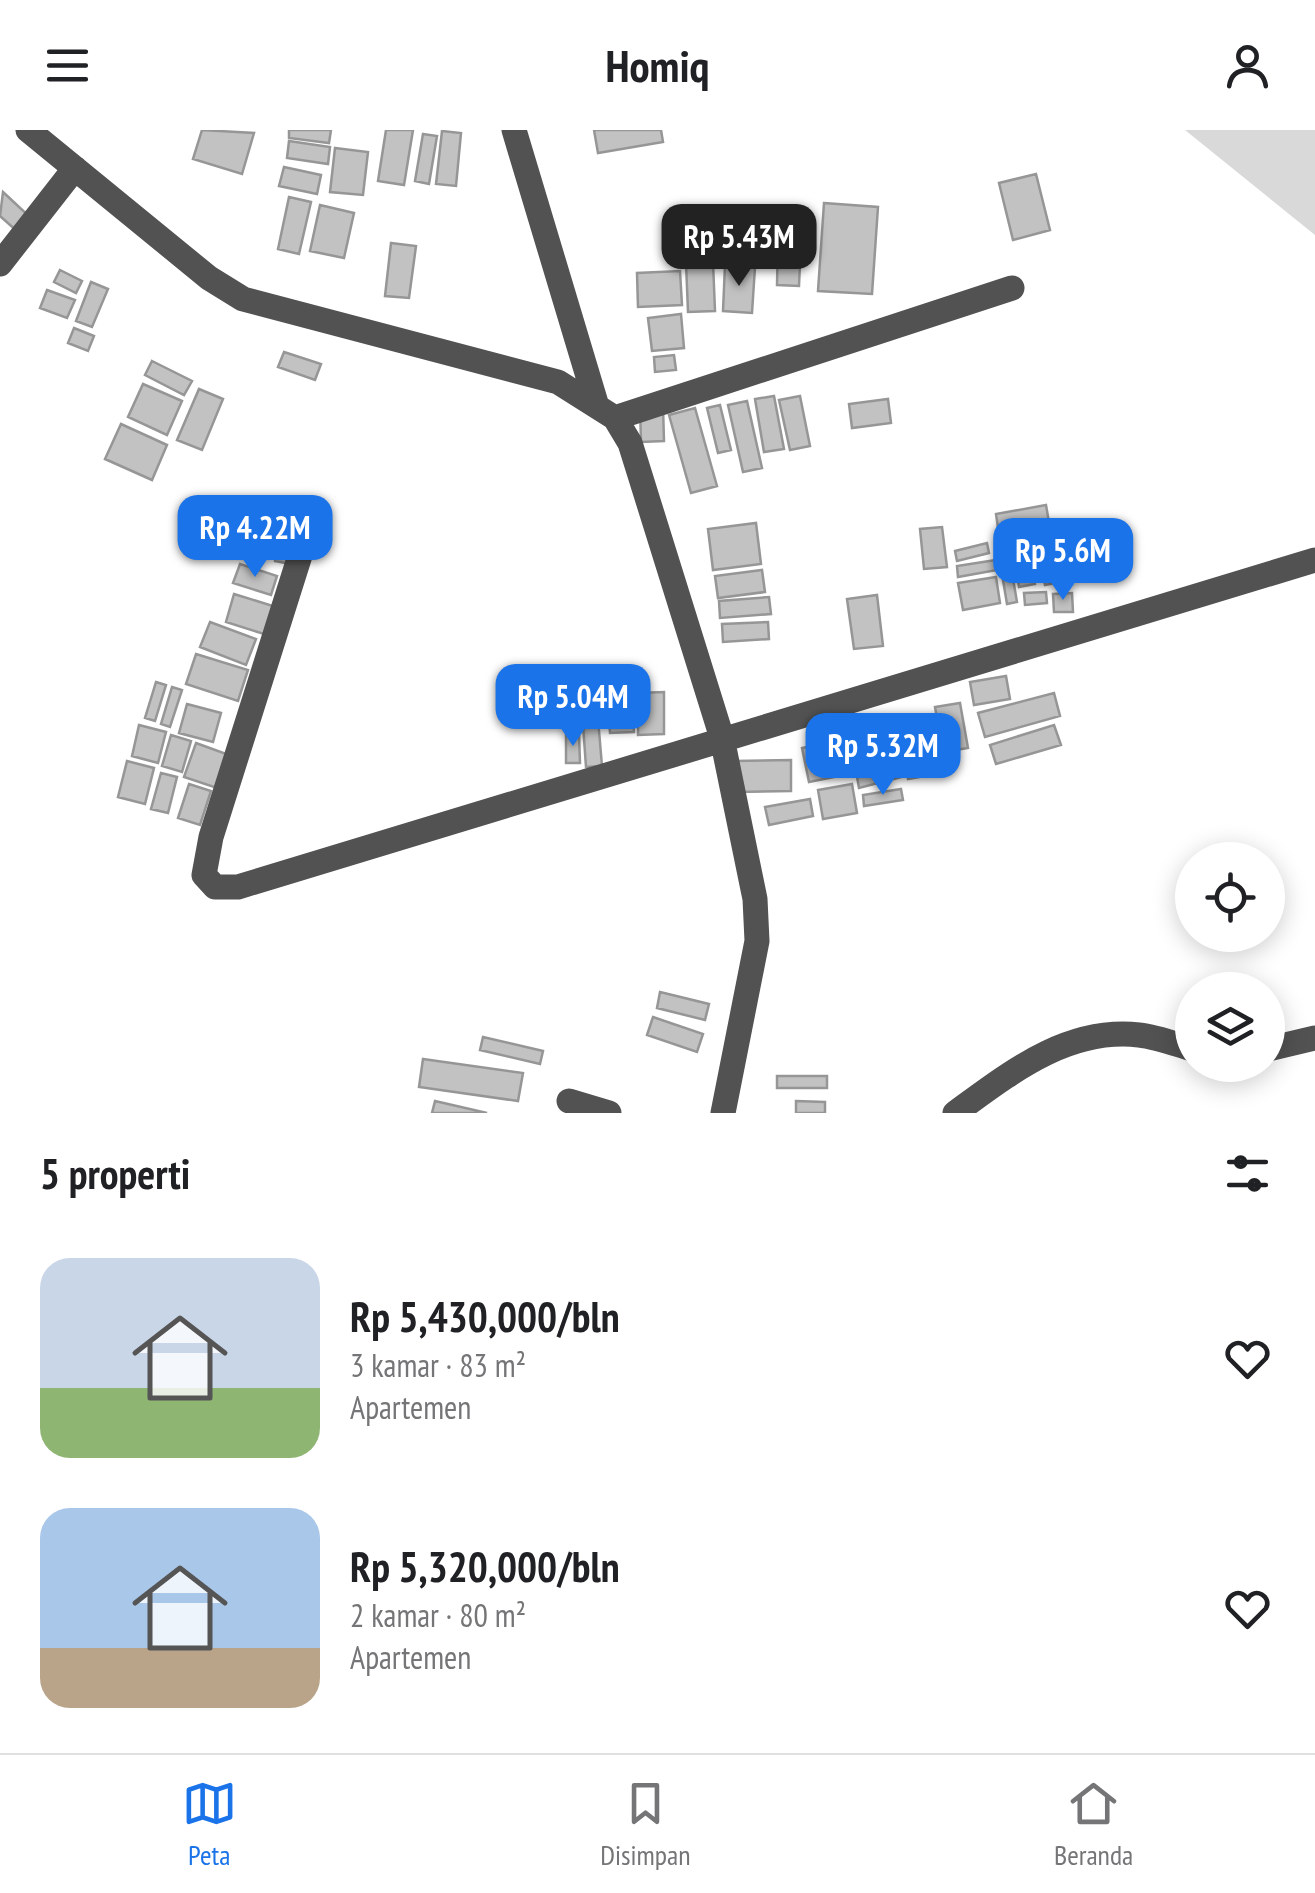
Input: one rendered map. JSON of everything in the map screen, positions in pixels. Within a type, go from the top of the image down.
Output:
[{"type":"street","points":[[28,130],[209,278],[242,299],[558,382],[606,410],[1012,288]]},
{"type":"street","points":[[514,130],[606,410],[630,442],[722,738],[755,900],[756,940],[723,1113]]},
{"type":"street","points":[[0,264],[74,168]]},
{"type":"street","points":[[303,546],[211,837],[204,875],[215,887],[238,887],[1315,560]]},
{"type":"street","points":[[955,1113],[1036,1056],[1092,1038],[1144,1036],[1175,1044]]},
{"type":"street","points":[[1285,1045],[1315,1038]]},
{"type":"street","points":[[569,1100],[609,1113]]},
{"type":"shaded area","points":[[1185,130],[1315,130],[1315,235]]},
{"type":"building","points":[[202,130],[254,133],[242,174],[193,159]]},
{"type":"building","points":[[289,130],[331,130],[329,143],[289,138]]},
{"type":"building","points":[[386,130],[413,130],[404,185],[378,181]]},
{"type":"building","points":[[594,130],[661,130],[663,142],[598,153]]},
{"type":"building","points":[[442,131],[461,133],[456,186],[436,184]]},
{"type":"building","points":[[423,134],[437,136],[429,184],[415,181]]},
{"type":"building","points":[[289,141],[330,147],[328,164],[287,158]]},
{"type":"building","points":[[335,148],[368,152],[363,195],[330,192]]},
{"type":"building","points":[[284,167],[321,175],[317,194],[279,186]]},
{"type":"building","points":[[1036,174],[1050,230],[1013,240],[999,183]]},
{"type":"building","points":[[3,192],[32,219],[19,233],[0,216]]},
{"type":"building","points":[[289,197],[311,202],[299,254],[278,249]]},
{"type":"building","points":[[824,203],[878,207],[872,294],[818,291]]},
{"type":"building","points":[[320,205],[354,213],[344,258],[310,251]]},
{"type":"building","points":[[726,235],[759,235],[759,260],[726,260]]},
{"type":"building","points":[[778,240],[801,240],[799,286],[777,285]]},
{"type":"building","points":[[391,243],[416,246],[409,298],[385,296]]},
{"type":"building","points":[[713,262],[715,311],[688,312],[686,263]]},
{"type":"building","points":[[725,265],[755,267],[752,313],[723,311]]},
{"type":"building","points":[[60,270],[82,281],[76,293],[54,282]]},
{"type":"building","points":[[680,271],[682,305],[638,307],[637,273]]},
{"type":"building","points":[[91,282],[108,289],[92,327],[76,321]]},
{"type":"building","points":[[47,290],[75,300],[67,318],[40,308]]},
{"type":"building","points":[[681,314],[684,348],[652,351],[648,318]]},
{"type":"building","points":[[74,328],[94,336],[88,351],[68,343]]},
{"type":"building","points":[[284,352],[321,364],[315,380],[278,367]]},
{"type":"building","points":[[674,355],[676,370],[655,372],[654,357]]},
{"type":"building","points":[[152,361],[192,381],[184,395],[145,375]]},
{"type":"building","points":[[143,384],[182,401],[167,435],[128,417]]},
{"type":"building","points":[[199,389],[223,399],[202,450],[177,440]]},
{"type":"building","points":[[774,396],[784,449],[764,452],[755,399]]},
{"type":"building","points":[[800,396],[810,446],[790,450],[779,400]]},
{"type":"building","points":[[888,399],[891,423],[852,428],[849,404]]},
{"type":"building","points":[[747,401],[762,468],[743,472],[728,405]]},
{"type":"building","points":[[720,405],[731,450],[718,453],[707,408]]},
{"type":"building","points":[[640,406],[663,406],[664,441],[641,442]]},
{"type":"building","points":[[695,408],[717,486],[691,493],[669,415]]},
{"type":"building","points":[[121,424],[167,445],[152,480],[105,459]]},
{"type":"building","points":[[1046,505],[1052,540],[1001,549],[996,514]]},
{"type":"building","points":[[243,516],[275,526],[269,546],[236,536]]},
{"type":"building","points":[[756,523],[761,564],[713,570],[708,529]]},
{"type":"building","points":[[283,526],[299,530],[290,564],[275,561]]},
{"type":"building","points":[[942,527],[947,567],[924,569],[920,529]]},
{"type":"building","points":[[231,541],[259,552],[256,561],[228,550]]},
{"type":"building","points":[[987,543],[989,553],[957,561],[955,551]]},
{"type":"building","points":[[1059,543],[1066,581],[1045,585],[1037,547]]},
{"type":"building","points":[[1030,548],[1035,584],[1019,587],[1013,551]]},
{"type":"building","points":[[1009,555],[1017,602],[1007,604],[999,556]]},
{"type":"building","points":[[996,560],[997,570],[958,577],[957,566]]},
{"type":"building","points":[[240,564],[277,576],[271,595],[233,583]]},
{"type":"building","points":[[762,570],[765,592],[718,598],[715,576]]},
{"type":"building","points":[[996,577],[1000,603],[963,610],[958,583]]},
{"type":"building","points":[[1046,592],[1047,603],[1025,605],[1024,593]]},
{"type":"building","points":[[1072,593],[1073,612],[1054,612],[1053,594]]},
{"type":"building","points":[[234,594],[273,606],[264,634],[226,622]]},
{"type":"building","points":[[877,595],[883,646],[854,649],[847,599]]},
{"type":"building","points":[[769,597],[771,614],[720,618],[719,601]]},
{"type":"building","points":[[210,622],[256,639],[246,665],[200,647]]},
{"type":"building","points":[[768,622],[769,639],[723,642],[722,624]]},
{"type":"building","points":[[196,654],[248,670],[238,701],[186,684]]},
{"type":"building","points":[[1006,676],[1010,699],[974,705],[970,682]]},
{"type":"building","points":[[156,682],[166,685],[155,721],[145,718]]},
{"type":"building","points":[[172,687],[182,690],[170,727],[161,724]]},
{"type":"building","points":[[664,692],[664,734],[638,735],[638,693]]},
{"type":"building","points":[[631,693],[634,732],[610,733],[607,694]]},
{"type":"building","points":[[1054,693],[1060,716],[985,737],[978,713]]},
{"type":"building","points":[[596,695],[602,766],[586,767],[581,696]]},
{"type":"building","points":[[960,703],[968,748],[943,752],[935,707]]},
{"type":"building","points":[[187,704],[221,713],[213,742],[179,733]]},
{"type":"building","points":[[932,720],[942,773],[908,779],[898,725]]},
{"type":"building","points":[[139,725],[166,732],[158,763],[132,756]]},
{"type":"building","points":[[1054,725],[1061,745],[996,764],[990,745]]},
{"type":"building","points":[[886,731],[893,762],[857,769],[850,740]]},
{"type":"building","points":[[566,734],[579,734],[580,763],[566,763]]},
{"type":"building","points":[[171,735],[191,741],[182,772],[162,766]]},
{"type":"building","points":[[842,740],[849,774],[809,782],[802,748]]},
{"type":"building","points":[[196,743],[229,755],[217,788],[184,777]]},
{"type":"building","points":[[791,760],[791,791],[736,792],[735,761]]},
{"type":"building","points":[[127,761],[154,768],[145,804],[118,797]]},
{"type":"building","points":[[898,766],[901,777],[859,788],[857,777]]},
{"type":"building","points":[[161,773],[177,777],[168,813],[151,809]]},
{"type":"building","points":[[189,784],[211,791],[200,825],[178,818]]},
{"type":"building","points":[[852,784],[857,813],[823,819],[818,790]]},
{"type":"building","points":[[901,789],[903,800],[864,806],[863,795]]},
{"type":"building","points":[[810,799],[813,816],[769,825],[765,807]]},
{"type":"building","points":[[660,992],[709,1004],[705,1020],[657,1008]]},
{"type":"building","points":[[653,1017],[703,1034],[697,1052],[647,1035]]},
{"type":"building","points":[[483,1037],[543,1051],[540,1064],[480,1050]]},
{"type":"building","points":[[423,1059],[523,1073],[518,1101],[419,1087]]},
{"type":"building","points":[[777,1076],[827,1076],[827,1088],[777,1088]]},
{"type":"building","points":[[435,1101],[487,1113],[432,1113]]},
{"type":"building","points":[[796,1101],[825,1102],[825,1113],[796,1113]]}]
